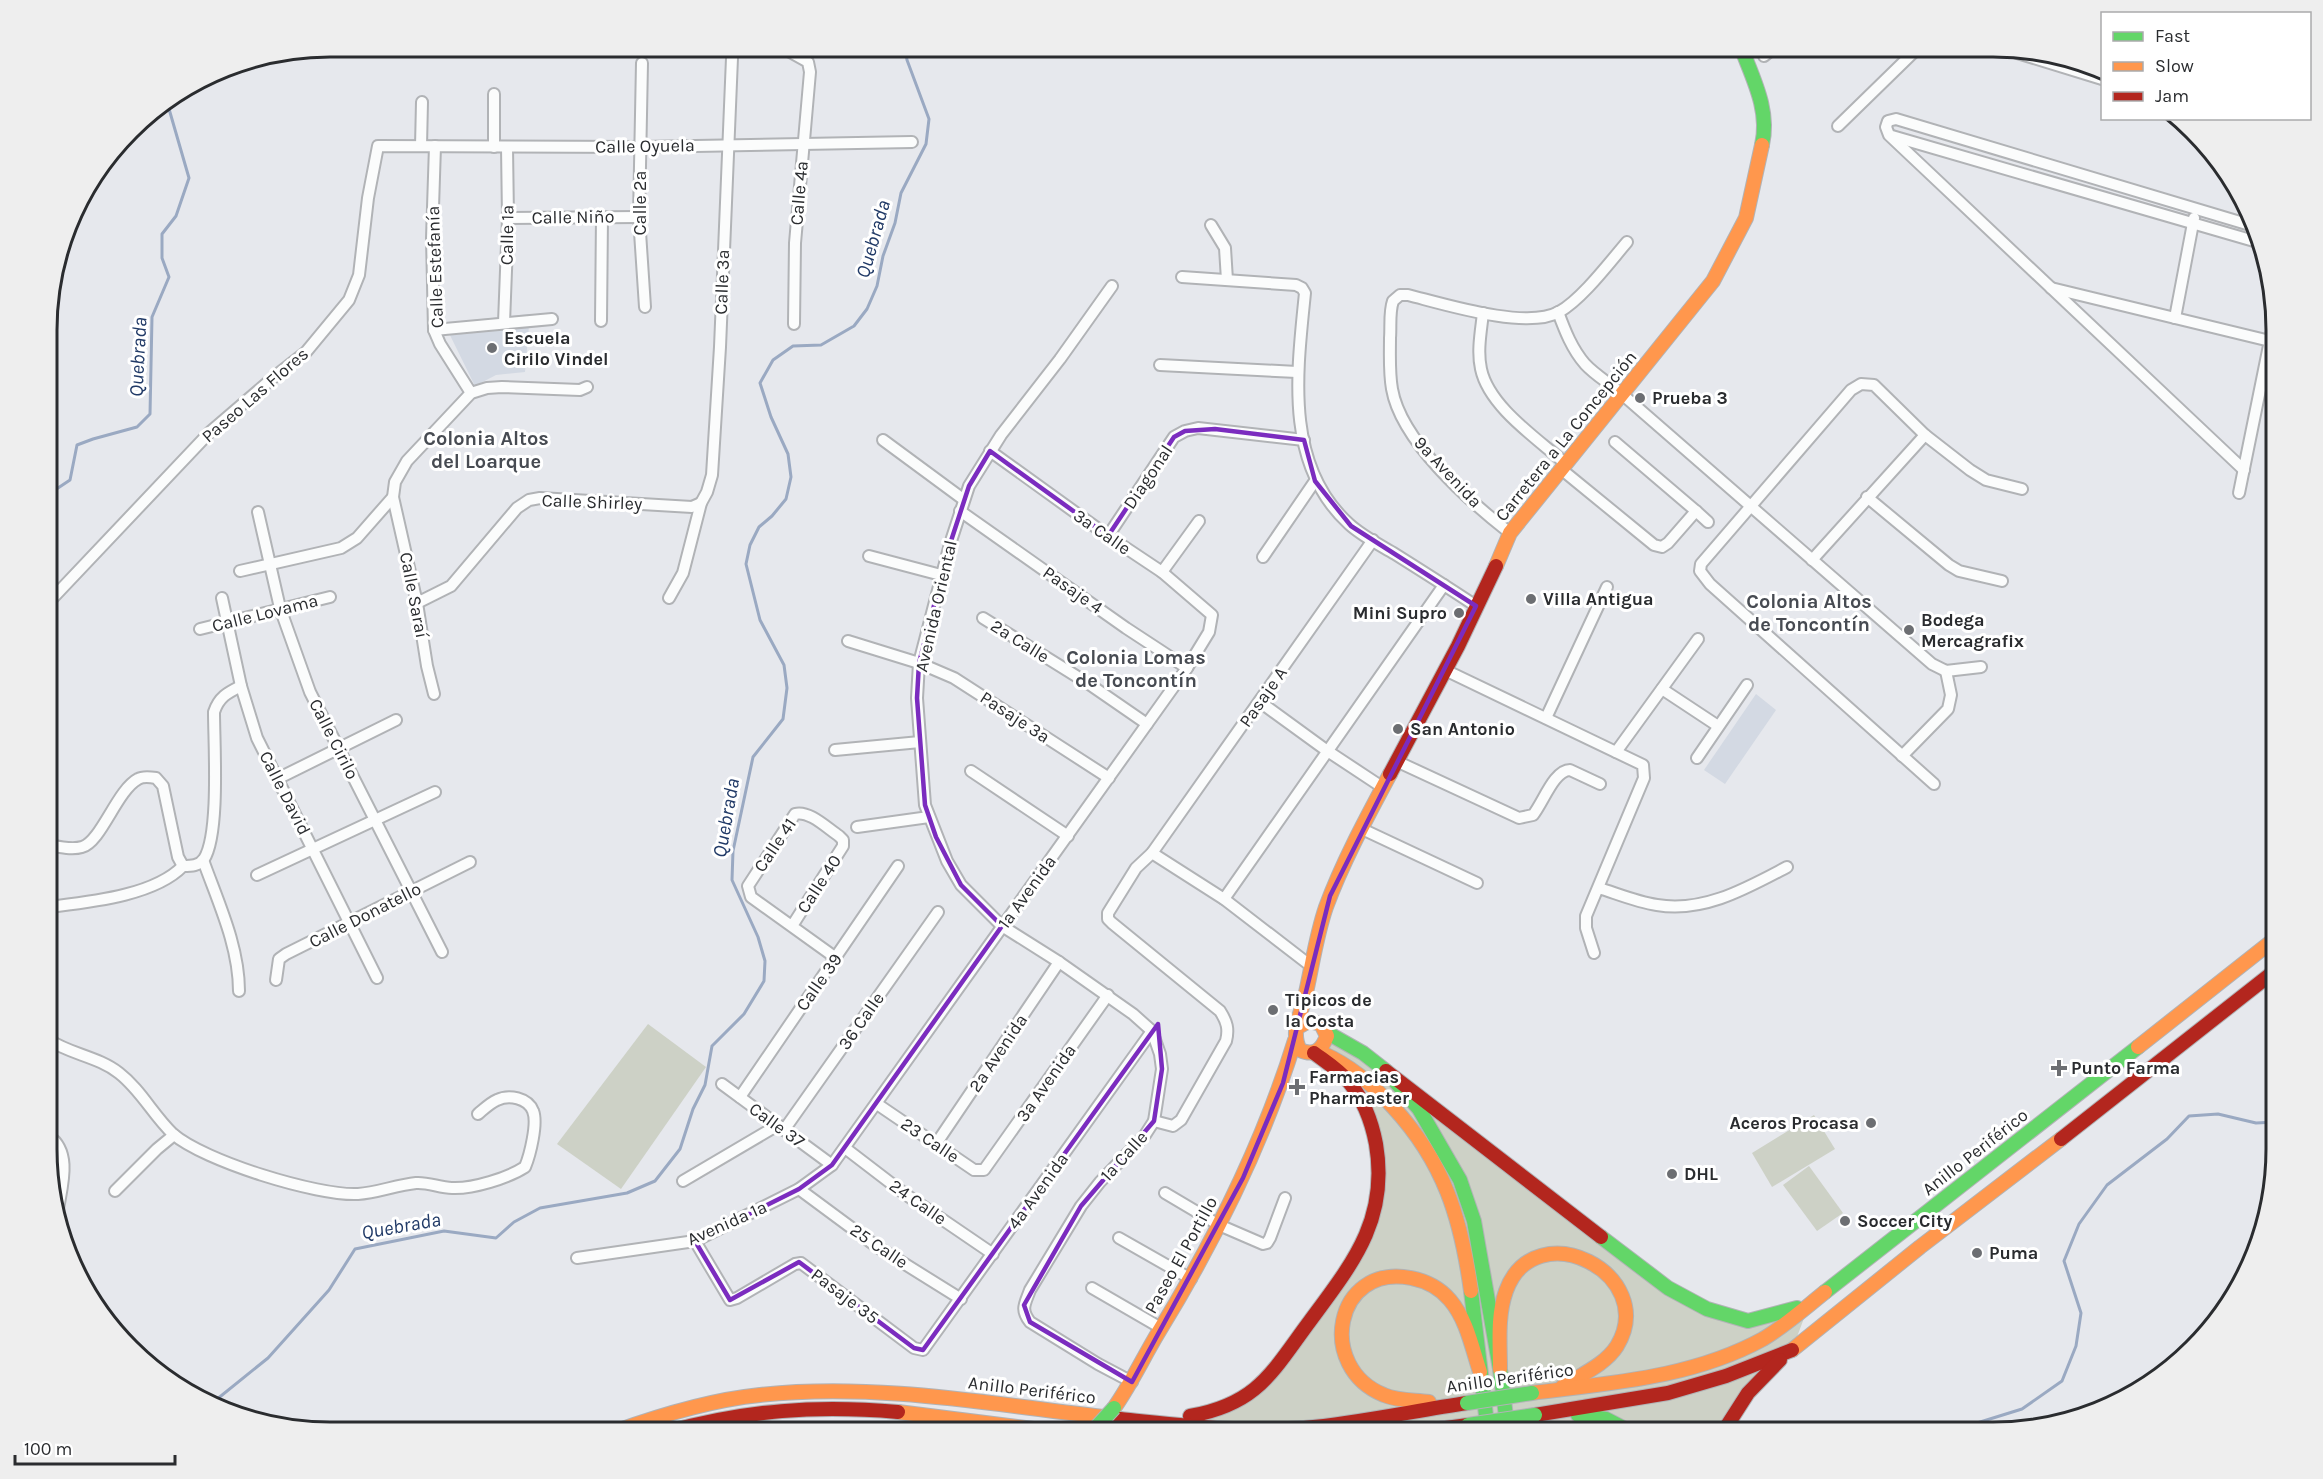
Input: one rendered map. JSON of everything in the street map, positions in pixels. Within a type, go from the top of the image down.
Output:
[{"type":"main road","name":"Carretera a La Concepción","points":[[1297,1033],[1318,933],[1330,897],[1382,786],[1445,670],[1510,533],[1713,281],[1746,218],[1754,190],[1766,121],[1745,57]]},
{"type":"main road","name":"Anillo Periférico","points":[[1349,1422],[1467,1402],[1655,1375],[1717,1358],[1764,1337],[1809,1305],[2266,946]]},
{"type":"main road","points":[[1729,1422],[1744,1395],[1764,1372],[1911,1254],[1986,1198],[2266,978]]},
{"type":"main road","name":"Carretera a La Concepción","points":[[1309,982],[1323,1028]]},
{"type":"main road","points":[[1487,1422],[1468,1258],[1460,1223],[1448,1188],[1431,1155],[1406,1118],[1365,1078],[1339,1060],[1300,1049],[1297,1033],[1309,1021],[1363,1053],[1668,1288],[1707,1309],[1748,1321],[1809,1305]]},
{"type":"main road","points":[[1313,1052],[1326,1043],[1323,1028]]},
{"type":"main road","name":"Paseo El Portillo","points":[[1101,1422],[1132,1382],[1191,1279],[1243,1178],[1282,1083],[1297,1033]]},
{"type":"main road","points":[[1146,1421],[1210,1414],[1228,1409],[1255,1391],[1287,1353],[1353,1261],[1367,1237],[1377,1212],[1380,1183],[1378,1149],[1369,1118],[1349,1082],[1313,1052]]},
{"type":"main road","name":"Paseo El Portillo","points":[[1282,1083],[1313,1052]]},
{"type":"main road","points":[[1386,1071],[1419,1109],[1460,1180],[1474,1221],[1500,1369],[1507,1422]]},
{"type":"main road","points":[[1500,1369],[1503,1305],[1509,1283],[1521,1268],[1537,1257],[1556,1253],[1572,1253],[1590,1259],[1607,1270],[1620,1286],[1626,1302],[1625,1325],[1611,1353],[1559,1389]]},
{"type":"main road","points":[[1449,1405],[1385,1396],[1367,1387],[1355,1375],[1346,1362],[1340,1341],[1342,1318],[1356,1293],[1377,1280],[1410,1275],[1433,1284],[1450,1300],[1466,1329],[1480,1372]]},
{"type":"main road","points":[[1488,1422],[1668,1393],[1726,1376],[1792,1350]]},
{"type":"main road","name":"Anillo Periférico","points":[[641,1422],[701,1404],[779,1393],[854,1391],[902,1394],[1159,1422]]},
{"type":"main road","name":"Anillo Periférico","points":[[705,1422],[777,1410],[849,1408],[986,1422]]},
{"type":"main road","points":[[1552,1412],[1600,1417],[1614,1422]]},
{"type":"street","name":"Calle 4a","points":[[794,324],[795,243],[810,72],[808,62],[800,57]]},
{"type":"street","points":[[1838,126],[1908,57]]},
{"type":"street","name":"Calle 3a","points":[[669,598],[686,564],[701,503],[712,475],[720,347],[732,58]]},
{"type":"street","name":"Calle 2a","points":[[642,63],[639,217],[645,307]]},
{"type":"street","points":[[2050,63],[2091,75]]},
{"type":"street","points":[[494,94],[494,147]]},
{"type":"street","points":[[421,146],[422,102]]},
{"type":"street","points":[[2244,223],[1896,119],[1888,122],[1886,127],[1889,135],[2244,470]]},
{"type":"street","points":[[1889,135],[2251,240]]},
{"type":"street","name":"Calle Oyuela","points":[[378,146],[641,147],[803,142],[912,142]]},
{"type":"street","name":"Paseo Las Flores","points":[[57,594],[210,432],[306,352],[349,300],[359,276],[368,198],[378,146]]},
{"type":"street","name":"Calle Estefanía","points":[[435,146],[432,237],[435,330],[440,344],[471,393]]},
{"type":"street","name":"Calle 1a","points":[[504,323],[508,218],[507,147]]},
{"type":"street","points":[[2175,318],[2196,209]]},
{"type":"street","points":[[601,321],[602,217]]},
{"type":"street","name":"Calle Niño","points":[[508,218],[639,217]]},
{"type":"street","points":[[1211,225],[1224,248],[1227,280]]},
{"type":"street","points":[[1627,242],[1586,288],[1558,312],[1538,317],[1483,313],[1480,346],[1481,369],[1489,389],[1502,407],[1564,466],[1654,545],[1662,547],[1668,543],[1696,511]]},
{"type":"street","points":[[1182,277],[1296,285],[1302,288],[1305,292],[1297,372],[1298,394],[1308,461],[1315,481],[1351,526],[1476,606]]},
{"type":"street","name":"Avenida Oriental","points":[[1112,286],[990,451],[963,499],[919,663],[917,698],[925,805],[947,861],[960,885],[1002,926],[1108,995],[1152,1031]]},
{"type":"street","points":[[2050,288],[2266,340]]},
{"type":"street","name":"9a Avenida","points":[[1483,313],[1408,295],[1396,297],[1391,307],[1389,362],[1392,390],[1401,415],[1415,441],[1446,475],[1510,533]]},
{"type":"street","points":[[1558,312],[1577,354],[1587,366],[1932,664],[1946,671],[1981,667]]},
{"type":"street","points":[[435,330],[552,319]]},
{"type":"street","points":[[2239,494],[2266,361]]},
{"type":"street","points":[[1160,365],[1297,372]]},
{"type":"street","points":[[1934,784],[1700,571],[1705,559],[1856,386],[1868,383],[1874,385],[1925,435],[1986,480],[2022,489]]},
{"type":"street","points":[[240,571],[341,548],[357,538],[393,497],[395,482],[407,461],[471,393],[487,388],[502,387],[580,390],[587,387]]},
{"type":"street","name":"Diagonal","points":[[1108,536],[1174,437],[1185,431],[1198,428],[1215,429],[1304,440]]},
{"type":"street","points":[[1812,560],[1925,435]]},
{"type":"street","points":[[883,440],[963,499]]},
{"type":"street","points":[[1615,442],[1708,522]]},
{"type":"street","name":"3a Calle","points":[[990,451],[1162,572],[1212,615]]},
{"type":"street","points":[[1263,557],[1315,481]]},
{"type":"street","name":"Calle Saraí","points":[[393,497],[417,603],[434,694]]},
{"type":"street","points":[[1867,497],[1949,565],[1959,571],[2002,581]]},
{"type":"street","name":"Calle Shirley","points":[[417,603],[451,586],[517,508],[529,500],[558,498],[692,507],[701,503]]},
{"type":"street","name":"Pasaje 4","points":[[960,511],[1126,628],[1187,668]]},
{"type":"street","name":"Calle Cirilo","points":[[258,512],[272,564],[280,608],[310,692],[442,952]]},
{"type":"street","points":[[1162,572],[1199,521]]},
{"type":"street","name":"Pasaje A","points":[[1152,853],[1373,540]]},
{"type":"street","points":[[869,556],[941,575]]},
{"type":"street","points":[[1224,899],[1326,750],[1444,585]]},
{"type":"street","points":[[1546,718],[1607,587]]},
{"type":"street","name":"Calle Lovama","points":[[200,629],[330,597]]},
{"type":"street","name":"Calle David","points":[[222,598],[241,686],[256,738],[377,978]]},
{"type":"street","name":"1a Avenida","points":[[832,1165],[1187,668],[1209,632],[1212,615]]},
{"type":"street","name":"2a Calle","points":[[983,618],[1148,724]]},
{"type":"street","points":[[1616,752],[1698,639]]},
{"type":"street","name":"Pasaje 3a","points":[[848,641],[919,663],[954,678],[1109,778]]},
{"type":"street","points":[[1445,670],[1640,762],[1645,773],[1586,916],[1586,928],[1594,953]]},
{"type":"street","points":[[1902,756],[1948,709],[1951,695],[1946,671]]},
{"type":"street","points":[[1697,758],[1747,685]]},
{"type":"street","points":[[239,991],[239,976],[232,944],[203,860],[213,827],[214,712],[218,701],[225,694],[241,686]]},
{"type":"street","points":[[1662,689],[1718,726]]},
{"type":"street","points":[[1260,702],[1326,750],[1382,786]]},
{"type":"street","points":[[278,779],[396,720]]},
{"type":"street","points":[[835,750],[920,742]]},
{"type":"street","points":[[1396,761],[1519,818],[1533,815],[1558,775],[1564,770],[1570,770],[1600,784]]},
{"type":"street","points":[[971,771],[1068,836]]},
{"type":"street","points":[[57,846],[84,847],[126,790],[138,779],[156,778],[165,792],[178,857],[183,866]]},
{"type":"street","points":[[257,876],[435,792]]},
{"type":"street","name":"Calle 41","points":[[836,958],[751,897],[748,886],[795,814],[801,812],[808,815],[843,840]]},
{"type":"street","points":[[857,827],[929,817]]},
{"type":"street","points":[[1362,829],[1477,883]]},
{"type":"street","name":"Calle 40","points":[[792,926],[843,846],[843,840]]},
{"type":"street","points":[[1152,853],[1224,899],[1311,966]]},
{"type":"street","name":"1a Calle","points":[[1132,1382],[1098,1365],[1030,1322],[1024,1314],[1024,1305],[1030,1290],[1081,1206],[1100,1182],[1145,1135],[1154,1121],[1169,1126],[1177,1125],[1226,1041],[1227,1021],[1220,1011],[1108,919],[1108,913],[1136,868],[1152,853]]},
{"type":"street","points":[[57,906],[109,899],[164,880],[174,875],[183,866],[196,865],[203,860]]},
{"type":"street","name":"Calle Donatello","points":[[276,980],[279,959],[470,862]]},
{"type":"street","name":"Calle 39","points":[[740,1097],[898,866]]},
{"type":"street","points":[[1599,888],[1654,905],[1694,905],[1742,891],[1787,867]]},
{"type":"street","name":"36 Calle","points":[[781,1127],[938,912]]},
{"type":"street","name":"2a Avenida","points":[[936,1144],[1059,962]]},
{"type":"street","name":"3a Avenida","points":[[984,1170],[1108,995]]},
{"type":"street","points":[[1152,1031],[1161,1054],[1162,1069],[1154,1121]]},
{"type":"street","name":"4a Avenida","points":[[923,1350],[1152,1031]]},
{"type":"street","points":[[57,1045],[117,1071],[133,1086],[174,1135],[228,1164],[326,1191],[359,1194],[419,1182],[455,1189],[514,1174],[525,1167],[535,1123],[534,1112],[529,1104],[519,1098],[498,1099],[478,1114]]},
{"type":"street","name":"Calle 37","points":[[722,1084],[832,1165]]},
{"type":"street","name":"23 Calle","points":[[877,1104],[974,1170],[984,1170]]},
{"type":"street","points":[[683,1180],[781,1127]]},
{"type":"street","points":[[115,1191],[174,1135]]},
{"type":"street","points":[[57,1141],[63,1156],[64,1174],[61,1194]]},
{"type":"street","name":"24 Calle","points":[[845,1148],[905,1194],[993,1254]]},
{"type":"street","name":"Avenida 1a","points":[[577,1258],[695,1241],[799,1189],[832,1165]]},
{"type":"street","name":"25 Calle","points":[[799,1189],[876,1246],[961,1299]]},
{"type":"street","points":[[1165,1193],[1219,1225],[1263,1244],[1267,1243],[1270,1238],[1285,1198]]},
{"type":"street","points":[[1119,1238],[1191,1279]]},
{"type":"street","name":"Pasaje 35","points":[[695,1241],[730,1300],[795,1264],[801,1263],[914,1348],[923,1350]]},
{"type":"street","points":[[1092,1288],[1161,1328]]},
{"type":"highlighted area","points":[[1215,429],[1304,440],[1315,481],[1351,526],[1476,606],[1330,896],[1283,1083],[1243,1178],[1132,1382],[1030,1322],[1024,1305],[1081,1206],[1154,1121],[1162,1069],[1158,1024],[923,1350],[914,1348],[799,1262],[730,1300],[695,1241],[799,1189],[832,1165],[1002,926],[961,885],[936,837],[925,805],[917,698],[919,663],[950,544],[969,486],[990,451],[1108,536],[1174,437],[1185,431]]},
{"type":"shaded area","name":"Escuela Cirilo Vindel","points":[[530,314],[525,372],[496,375],[475,386],[444,323]]},
{"type":"shaded area","points":[[1756,694],[1776,710],[1725,784],[1704,770]]},
{"type":"shaded area","points":[[648,1024],[706,1067],[621,1189],[557,1144]]},
{"type":"shaded area","points":[[1326,1032],[1668,1288],[1748,1321],[1809,1305],[1792,1350],[1731,1422],[1147,1422],[1210,1414],[1255,1391],[1377,1212],[1369,1118],[1317,1052]]},
{"type":"shaded area","points":[[1814,1115],[1835,1149],[1772,1187],[1752,1153]]},
{"type":"shaded area","points":[[1809,1166],[1843,1213],[1817,1231],[1783,1185]]},
{"type":"waterway","name":"Quebrada","points":[[219,1398],[268,1358],[329,1290],[355,1249],[444,1231],[496,1238],[514,1222],[540,1208],[627,1193],[655,1181],[680,1149],[693,1109],[705,1085],[712,1046],[744,1014],[764,981],[765,961],[758,937],[732,880],[733,851],[753,757],[783,719],[787,688],[784,665],[760,620],[746,564],[750,545],[759,527],[786,499],[791,477],[788,454],[771,417],[760,383],[773,360],[793,346],[821,345],[854,326],[867,309],[877,286],[901,193],[926,144],[929,119],[907,57]]},
{"type":"waterway","name":"Quebrada","points":[[57,489],[70,480],[77,445],[137,427],[150,414],[152,317],[169,277],[162,258],[162,234],[176,216],[189,178],[169,109]]},
{"type":"waterway","points":[[1980,1422],[2022,1409],[2062,1381],[2076,1346],[2081,1313],[2064,1261],[2079,1224],[2107,1185],[2167,1139],[2189,1116],[2218,1114],[2256,1123],[2266,1122]]},
{"type":"traffic: fast","points":[[1745,57],[1762,107],[1764,119],[1762,145]]},
{"type":"traffic: fast","points":[[1326,1032],[1363,1053],[1386,1071],[1419,1109],[1460,1180],[1474,1221],[1500,1369],[1507,1422]]},
{"type":"traffic: fast","points":[[1825,1292],[2138,1047]]},
{"type":"traffic: fast","points":[[1601,1237],[1668,1288],[1707,1309],[1748,1321],[1797,1308]]},
{"type":"traffic: fast","points":[[1471,1291],[1487,1422]]},
{"type":"traffic: fast","points":[[1467,1403],[1532,1393]]},
{"type":"traffic: fast","points":[[1101,1422],[1114,1408]]},
{"type":"traffic: fast","points":[[1488,1422],[1535,1415]]},
{"type":"traffic: fast","points":[[1578,1415],[1612,1422]]},
{"type":"traffic: slow","points":[[1496,566],[1510,533],[1713,281],[1746,218],[1762,145]]},
{"type":"traffic: slow","points":[[1298,1027],[1309,1021],[1321,1024],[1327,1036],[1323,1045],[1314,1052],[1305,1052],[1300,1050],[1296,1037],[1297,1024],[1319,929],[1340,873],[1390,774]]},
{"type":"traffic: slow","points":[[2138,1047],[2266,946]]},
{"type":"traffic: slow","points":[[1114,1408],[1199,1263],[1236,1191],[1268,1117],[1295,1040]]},
{"type":"traffic: slow","points":[[1324,1054],[1352,1070],[1378,1091],[1411,1128],[1425,1149],[1437,1170],[1455,1215],[1462,1239],[1471,1291]]},
{"type":"traffic: slow","points":[[1792,1350],[1920,1247],[2061,1139]]},
{"type":"traffic: slow","points":[[1500,1369],[1500,1320],[1506,1291],[1521,1267],[1542,1256],[1565,1254],[1588,1261],[1608,1276],[1622,1296],[1626,1320],[1617,1346],[1612,1353],[1562,1387]]},
{"type":"traffic: slow","points":[[1429,1402],[1384,1395],[1362,1382],[1349,1363],[1342,1342],[1343,1321],[1351,1301],[1365,1286],[1385,1278],[1411,1278],[1427,1283],[1442,1292],[1461,1316],[1480,1372]]},
{"type":"traffic: slow","points":[[1532,1393],[1650,1377],[1708,1362],[1763,1339],[1825,1292]]},
{"type":"traffic: slow","points":[[644,1422],[723,1400],[760,1395],[850,1391],[940,1397],[1120,1419]]},
{"type":"traffic: slow","points":[[898,1412],[978,1422]]},
{"type":"traffic: jam","points":[[1390,774],[1458,646],[1496,566]]},
{"type":"traffic: jam","points":[[2061,1139],[2266,978]]},
{"type":"traffic: jam","points":[[1190,1416],[1213,1411],[1232,1403],[1248,1394],[1273,1370],[1340,1280],[1364,1240],[1372,1218],[1379,1171],[1376,1144],[1369,1120],[1359,1096],[1349,1082],[1314,1053]]},
{"type":"traffic: jam","points":[[1386,1071],[1601,1237]]},
{"type":"traffic: jam","points":[[1535,1415],[1668,1393],[1726,1376],[1792,1350]]},
{"type":"traffic: jam","points":[[1729,1422],[1748,1393],[1780,1360]]},
{"type":"traffic: jam","points":[[1351,1422],[1467,1403]]},
{"type":"traffic: jam","points":[[711,1422],[754,1414],[810,1409],[898,1412]]},
{"type":"traffic: jam","points":[[1120,1419],[1151,1422]]},
{"type":"place","name":"Escuela Cirilo Vindel","points":[[492,348]]},
{"type":"place","name":"Prueba 3","points":[[1640,398]]},
{"type":"place","name":"Villa Antigua","points":[[1531,599]]},
{"type":"place","name":"Mini Supro","points":[[1459,613]]},
{"type":"place","name":"Bodega Mercagrafix","points":[[1909,630]]},
{"type":"place","name":"San Antonio","points":[[1398,729]]},
{"type":"place","name":"Tipicos de la Costa","points":[[1273,1010]]},
{"type":"place","name":"Punto Farma","points":[[2059,1068]]},
{"type":"place","name":"Farmacias Pharmaster","points":[[1297,1087]]},
{"type":"place","name":"Aceros Procasa","points":[[1871,1123]]},
{"type":"place","name":"DHL","points":[[1672,1174]]},
{"type":"place","name":"Soccer City","points":[[1845,1221]]},
{"type":"place","name":"Puma","points":[[1977,1253]]},
{"type":"district","name":"Colonia Altos del Loarque","points":[[486,450]]},
{"type":"district","name":"Colonia Altos de Toncontín","points":[[1809,612]]},
{"type":"district","name":"Colonia Lomas de Toncontín","points":[[1136,668]]}]
